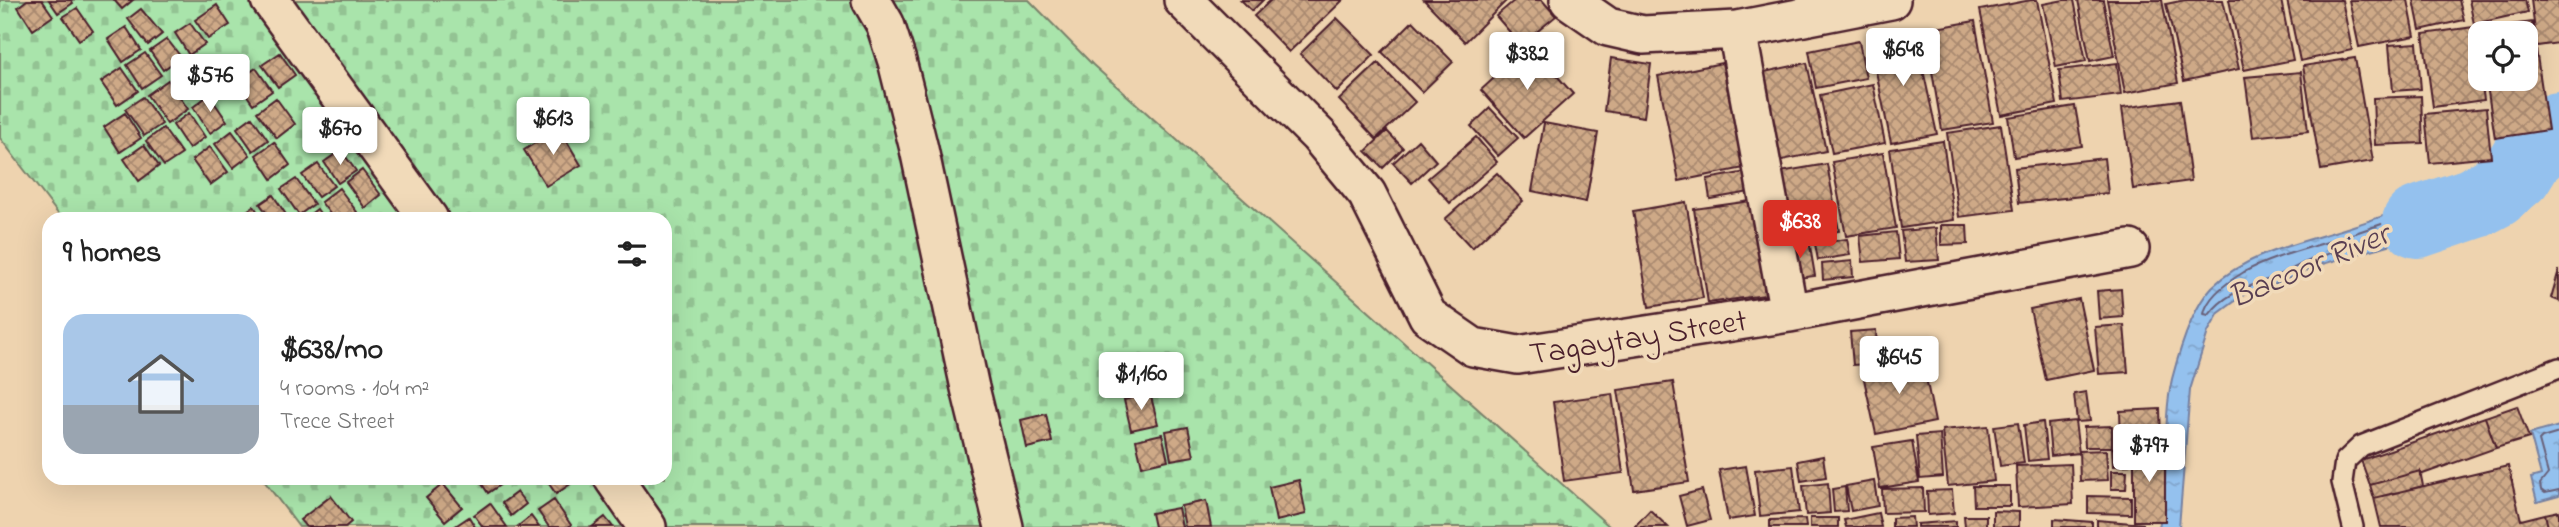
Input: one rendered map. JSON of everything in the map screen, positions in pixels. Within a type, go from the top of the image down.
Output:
[{"type":"street","points":[[270,0],[424,212]]},
{"type":"street","points":[[871,0],[885,24],[897,61],[1004,527]]},
{"type":"street","name":"Tagaytay Street","points":[[1183,0],[1319,136],[1367,194],[1428,316],[1473,347],[1518,355],[1789,313],[2130,249]]},
{"type":"street","points":[[1569,0],[1608,27],[1643,36],[1737,30],[1891,0]]},
{"type":"street","points":[[1737,30],[1789,313]]},
{"type":"street","points":[[618,485],[647,527]]},
{"type":"lane","points":[[2353,527],[2342,482],[2345,461],[2361,446],[2559,368]]},
{"type":"green space","points":[[0,0],[1029,0],[1093,65],[1610,527],[299,527],[267,485],[672,485],[672,212],[57,212],[0,138]]},
{"type":"water","points":[[2504,174],[2514,197],[2476,217],[2319,265],[2245,294],[2219,313],[2208,332],[2190,390],[2179,527],[2159,527],[2165,490],[2167,416],[2172,379],[2193,318],[2212,287],[2260,256]]},
{"type":"water","points":[[2559,426],[2559,496],[2537,502],[2531,478],[2541,475],[2530,434]]},
{"type":"building","points":[[27,0],[42,0],[53,16],[33,30],[18,7]]},
{"type":"building","points":[[49,0],[71,0],[73,3],[58,13]]},
{"type":"building","points":[[114,0],[133,0],[122,9]]},
{"type":"building","points":[[1241,0],[1263,0],[1252,11]]},
{"type":"building","points":[[1271,0],[1343,0],[1289,52],[1254,16]]},
{"type":"building","points":[[1424,0],[1507,0],[1465,42]]},
{"type":"building","points":[[1515,0],[1542,0],[1556,16],[1521,45],[1496,16]]},
{"type":"building","points":[[2037,0],[2057,104],[2001,115],[1980,10]]},
{"type":"building","points":[[2074,0],[2086,61],[2056,67],[2043,4]]},
{"type":"building","points":[[2078,0],[2103,0],[2114,56],[2090,61]]},
{"type":"building","points":[[2107,0],[2162,0],[2178,83],[2125,93]]},
{"type":"building","points":[[2185,0],[2223,0],[2239,69],[2184,81],[2166,4]]},
{"type":"building","points":[[2229,0],[2281,0],[2293,60],[2244,70]]},
{"type":"building","points":[[2287,0],[2342,0],[2352,50],[2300,61]]},
{"type":"building","points":[[2349,0],[2408,0],[2415,36],[2359,47]]},
{"type":"building","points":[[2414,0],[2459,0],[2464,20],[2420,30]]},
{"type":"building","points":[[2469,0],[2525,0],[2528,12],[2488,21],[2473,21]]},
{"type":"building","points":[[2531,0],[2559,0],[2559,43],[2538,46],[2538,21],[2534,21]]},
{"type":"building","points":[[217,5],[230,25],[208,39],[195,20]]},
{"type":"building","points":[[77,8],[93,31],[79,40],[63,17]]},
{"type":"building","points":[[141,9],[162,34],[148,45],[128,19]]},
{"type":"building","points":[[1337,18],[1374,55],[1337,92],[1300,54]]},
{"type":"building","points":[[1413,21],[1453,62],[1422,92],[1382,52]]},
{"type":"building","points":[[1975,21],[1993,122],[1942,130],[1925,30]]},
{"type":"building","points":[[190,23],[205,44],[189,55],[175,33]]},
{"type":"building","points":[[126,27],[141,50],[123,62],[108,39]]},
{"type":"building","points":[[2468,28],[2468,91],[2483,91],[2484,100],[2433,107],[2423,34]]},
{"type":"building","points":[[1915,33],[1937,134],[1891,143],[1870,43]]},
{"type":"building","points":[[167,39],[181,57],[163,70],[150,51]]},
{"type":"building","points":[[1859,41],[1866,78],[1816,88],[1809,51]]},
{"type":"building","points":[[2417,43],[2421,89],[2393,91],[2389,45]]},
{"type":"building","points":[[1530,45],[1573,94],[1524,138],[1481,90]]},
{"type":"building","points":[[145,53],[161,75],[142,88],[127,65]]},
{"type":"building","points":[[280,53],[295,75],[278,87],[262,65]]},
{"type":"building","points":[[1611,58],[1651,64],[1644,117],[1604,111]]},
{"type":"building","points":[[2355,58],[2373,161],[2321,170],[2303,66]]},
{"type":"building","points":[[2538,62],[2548,130],[2495,138],[2488,91],[2538,91]]},
{"type":"building","points":[[1378,63],[1415,102],[1376,139],[1339,100]]},
{"type":"building","points":[[1722,63],[1744,168],[1679,181],[1658,76]]},
{"type":"building","points":[[1807,63],[1826,151],[1768,163],[1750,75]]},
{"type":"building","points":[[2117,63],[2121,95],[2063,102],[2059,70]]},
{"type":"building","points":[[122,68],[138,91],[117,105],[101,82]]},
{"type":"building","points":[[256,68],[272,91],[253,104],[237,81]]},
{"type":"building","points":[[2301,72],[2308,131],[2253,137],[2245,77]]},
{"type":"building","points":[[168,80],[188,109],[167,124],[147,95]]},
{"type":"building","points":[[1873,84],[1885,143],[1832,153],[1820,95]]},
{"type":"building","points":[[209,95],[227,121],[210,133],[193,107]]},
{"type":"building","points":[[2421,96],[2423,143],[2375,145],[2373,98]]},
{"type":"building","points":[[143,97],[162,124],[144,136],[125,109]]},
{"type":"building","points":[[276,98],[295,124],[277,138],[257,112]]},
{"type":"building","points":[[2180,100],[2191,181],[2133,189],[2122,108]]},
{"type":"building","points":[[2075,106],[2082,146],[2014,157],[2008,117]]},
{"type":"building","points":[[1490,108],[1518,138],[1498,156],[1471,126]]},
{"type":"building","points":[[2486,108],[2491,157],[2430,163],[2425,114]]},
{"type":"building","points":[[125,113],[141,138],[120,152],[104,127]]},
{"type":"building","points":[[189,113],[205,137],[189,149],[173,125]]},
{"type":"building","points":[[252,117],[268,140],[253,151],[237,128]]},
{"type":"building","points":[[1544,123],[1598,133],[1586,202],[1532,191]]},
{"type":"building","points":[[2001,125],[2014,210],[1959,217],[1947,133]]},
{"type":"building","points":[[163,128],[182,154],[164,166],[146,141]]},
{"type":"building","points":[[559,128],[581,165],[546,186],[524,150]]},
{"type":"building","points":[[232,131],[250,155],[233,168],[215,144]]},
{"type":"building","points":[[1387,131],[1403,148],[1383,168],[1366,151]]},
{"type":"building","points":[[1476,137],[1497,162],[1450,203],[1428,178]]},
{"type":"building","points":[[1418,140],[1436,161],[1412,183],[1393,163]]},
{"type":"building","points":[[1943,141],[1954,220],[1901,228],[1890,149]]},
{"type":"building","points":[[274,142],[290,165],[272,179],[256,155]]},
{"type":"building","points":[[144,145],[159,166],[139,181],[124,159]]},
{"type":"building","points":[[210,147],[228,172],[210,185],[192,160]]},
{"type":"building","points":[[341,150],[356,171],[338,183],[324,162]]},
{"type":"building","points":[[1883,153],[1896,228],[1846,236],[1832,162]]},
{"type":"building","points":[[2104,158],[2108,193],[2019,203],[2015,168]]},
{"type":"building","points":[[318,164],[334,186],[318,197],[302,175]]},
{"type":"building","points":[[1827,164],[1839,231],[1779,241],[1768,174]]},
{"type":"building","points":[[362,170],[381,195],[365,208],[346,182]]},
{"type":"building","points":[[1747,172],[1750,192],[1710,199],[1707,179]]},
{"type":"building","points":[[1497,173],[1523,201],[1472,248],[1445,219]]},
{"type":"building","points":[[296,179],[314,204],[303,212],[297,212],[281,189]]},
{"type":"building","points":[[339,188],[357,212],[329,212],[321,202]]},
{"type":"building","points":[[273,195],[284,212],[266,212],[260,204]]},
{"type":"building","points":[[1751,201],[1765,295],[1708,303],[1694,209]]},
{"type":"building","points":[[1686,202],[1703,298],[1649,307],[1633,211]]},
{"type":"building","points":[[254,206],[258,212],[245,212]]},
{"type":"building","points":[[1941,225],[1967,225],[1968,244],[1941,245]]},
{"type":"building","points":[[1936,228],[1939,260],[1905,262],[1901,231]]},
{"type":"building","points":[[1896,232],[1899,259],[1863,262],[1860,236]]},
{"type":"building","points":[[1847,239],[1850,255],[1818,260],[1815,244]]},
{"type":"building","points":[[1809,240],[1815,276],[1790,279],[1785,244]]},
{"type":"building","points":[[1852,261],[1853,277],[1823,280],[1822,264]]},
{"type":"building","points":[[2559,270],[2559,301],[2551,298]]},
{"type":"building","points":[[2121,289],[2123,317],[2099,319],[2097,291]]},
{"type":"building","points":[[2079,299],[2094,370],[2046,380],[2030,309]]},
{"type":"building","points":[[2124,325],[2128,372],[2099,374],[2095,327]]},
{"type":"building","points":[[1876,330],[1878,363],[1853,365],[1850,332]]},
{"type":"building","points":[[1922,358],[1935,422],[1876,434],[1862,370]]},
{"type":"building","points":[[1144,363],[1149,390],[1125,395],[1119,368]]},
{"type":"building","points":[[1673,382],[1689,482],[1634,490],[1618,390]]},
{"type":"building","points":[[2086,392],[2090,421],[2077,422],[2074,394]]},
{"type":"building","points":[[1150,393],[1158,424],[1131,430],[1124,400]]},
{"type":"building","points":[[1612,394],[1623,473],[1564,481],[1553,402]]},
{"type":"building","points":[[2517,406],[2529,438],[2496,448],[2485,417]]},
{"type":"building","points":[[2160,409],[2161,440],[2121,441],[2120,411]]},
{"type":"building","points":[[1046,414],[1052,442],[1027,448],[1021,420]]},
{"type":"building","points":[[2485,417],[2496,448],[2420,475],[2420,471],[2370,485],[2361,460]]},
{"type":"building","points":[[2075,421],[2079,453],[2051,456],[2048,424]]},
{"type":"building","points":[[2043,422],[2047,459],[2028,461],[2024,425]]},
{"type":"building","points":[[2018,423],[2024,463],[2000,466],[1994,426]]},
{"type":"building","points":[[1988,426],[1994,481],[1948,486],[1942,430]]},
{"type":"building","points":[[2112,426],[2112,447],[2085,447],[2084,427]]},
{"type":"building","points":[[1188,427],[1194,456],[1171,460],[1166,431]]},
{"type":"building","points":[[1162,434],[1168,460],[1142,466],[1136,440]]},
{"type":"building","points":[[1940,434],[1943,477],[1920,479],[1916,436]]},
{"type":"building","points":[[1912,441],[1919,482],[1880,488],[1873,447]]},
{"type":"building","points":[[2128,447],[2129,465],[2113,466],[2112,448]]},
{"type":"building","points":[[2134,447],[2165,448],[2165,521],[2134,521]]},
{"type":"building","points":[[2106,450],[2108,480],[2080,481],[2079,451]]},
{"type":"building","points":[[1823,456],[1826,477],[1801,481],[1798,461]]},
{"type":"building","points":[[2071,464],[2073,504],[2018,507],[2016,466]]},
{"type":"building","points":[[1746,466],[1755,516],[1728,520],[1719,470]]},
{"type":"building","points":[[1793,466],[1799,512],[1760,516],[1755,470]]},
{"type":"building","points":[[2508,466],[2521,520],[2545,514],[2548,527],[2381,527],[2374,498]]},
{"type":"building","points":[[2111,471],[2127,471],[2126,489],[2111,489]]},
{"type":"building","points":[[2420,471],[2423,486],[2374,498],[2370,485]]},
{"type":"building","points":[[1299,480],[1306,514],[1276,521],[1269,487]]},
{"type":"building","points":[[1874,481],[1878,506],[1851,511],[1846,486]]},
{"type":"building","points":[[1828,483],[1830,513],[1806,515],[1803,486]]},
{"type":"building","points":[[444,485],[462,507],[445,521],[426,498]]},
{"type":"building","points":[[483,485],[500,485],[488,493]]},
{"type":"building","points":[[550,485],[569,485],[556,494]]},
{"type":"building","points":[[1973,486],[2010,486],[2010,506],[1974,506]]},
{"type":"building","points":[[1845,487],[1847,511],[1834,512],[1832,489]]},
{"type":"building","points":[[1923,488],[1924,512],[1883,513],[1882,489]]},
{"type":"building","points":[[1702,490],[1710,520],[1687,526],[1679,496]]},
{"type":"building","points":[[1952,490],[1954,513],[1928,515],[1927,491]]},
{"type":"building","points":[[517,492],[526,504],[511,516],[502,503]]},
{"type":"building","points":[[331,496],[351,522],[345,527],[306,527],[300,520]]},
{"type":"building","points":[[2088,496],[2131,497],[2131,514],[2088,513]]},
{"type":"building","points":[[554,500],[571,525],[568,527],[549,527],[538,511]]},
{"type":"building","points":[[1206,501],[1211,527],[1185,527],[1181,506]]},
{"type":"building","points":[[490,503],[507,527],[483,527],[474,515]]},
{"type":"building","points":[[1178,508],[1182,527],[1154,527],[1151,513]]},
{"type":"building","points":[[1650,510],[1668,527],[1634,527]]},
{"type":"building","points":[[1993,511],[2019,512],[2019,527],[1993,527]]},
{"type":"building","points":[[2559,511],[2559,527],[2548,527],[2545,514]]},
{"type":"building","points":[[1878,513],[1881,527],[1846,527],[1844,520]]},
{"type":"building","points":[[531,516],[539,527],[517,527]]},
{"type":"building","points":[[1964,516],[1986,516],[1986,527],[1965,527]]},
{"type":"building","points":[[469,517],[475,527],[454,527]]},
{"type":"building","points":[[605,517],[613,527],[592,527]]},
{"type":"building","points":[[1912,517],[1913,527],[1892,527],[1892,518]]},
{"type":"building","points":[[1810,518],[1838,518],[1838,527],[1810,527]]},
{"type":"building","points":[[1805,519],[1806,527],[1770,527],[1770,520]]},
{"type":"building","points":[[2054,519],[2092,522],[2092,527],[2054,527]]},
{"type":"building","points":[[2097,520],[2143,524],[2143,527],[2097,527]]},
{"type":"building","points":[[1956,521],[1956,527],[1917,527],[1917,524]]},
{"type":"waterway","name":"Bacoor River","points":[[2418,222],[2474,203],[2495,192],[2517,173],[2528,155],[2559,128]]}]
